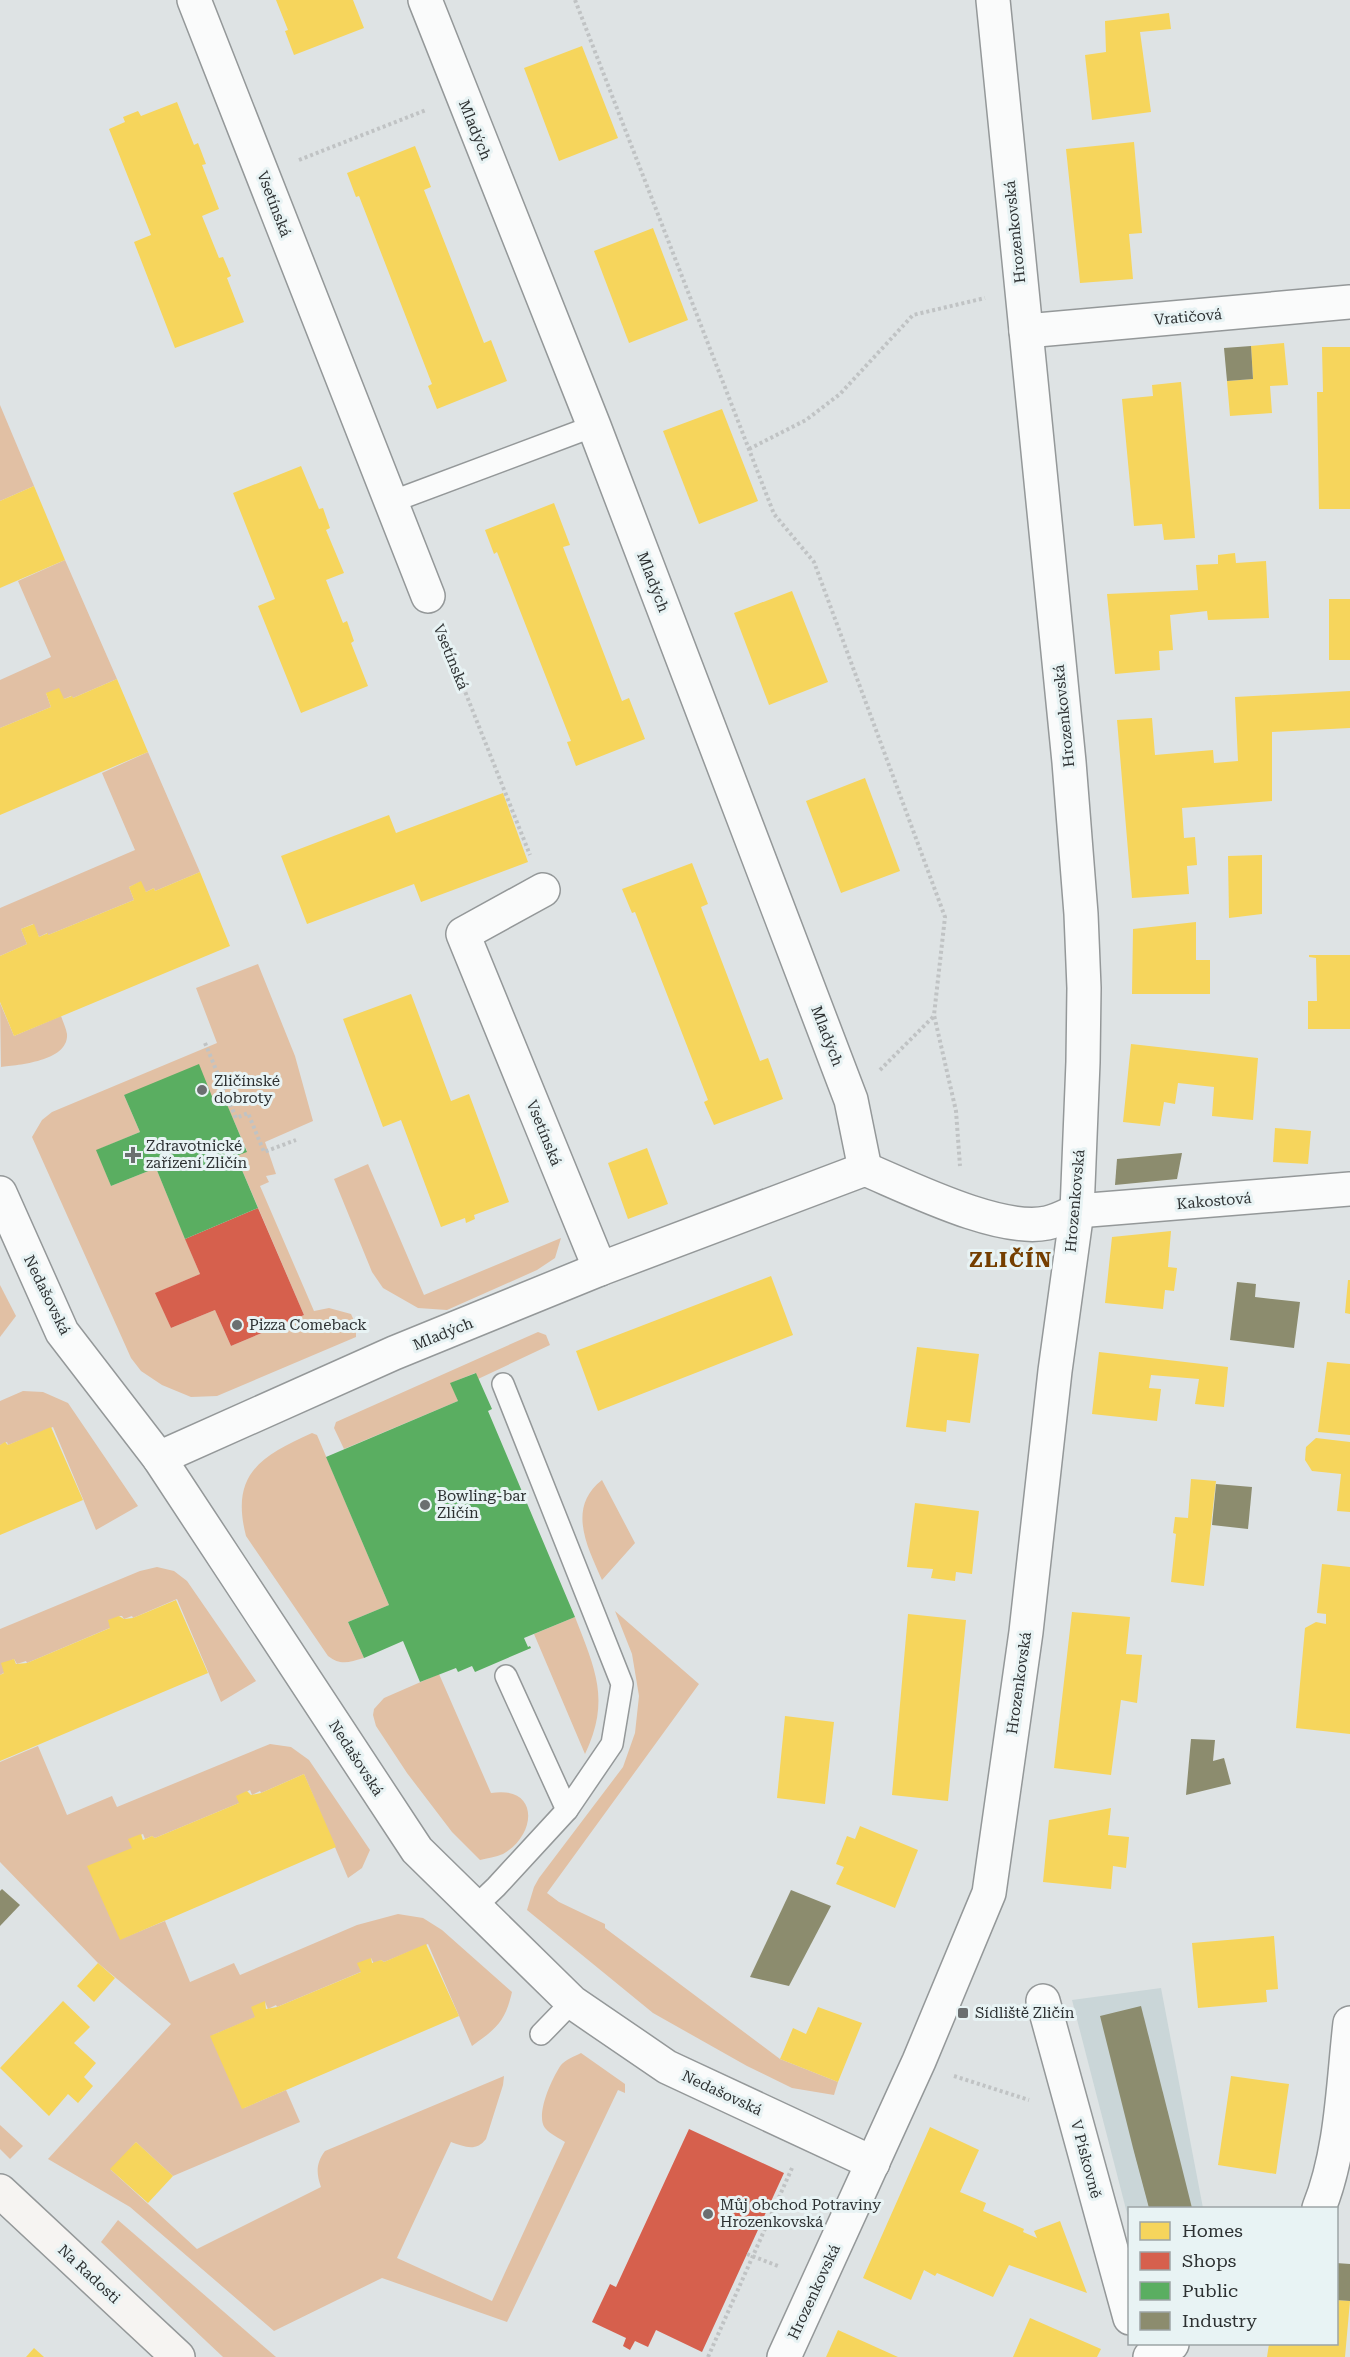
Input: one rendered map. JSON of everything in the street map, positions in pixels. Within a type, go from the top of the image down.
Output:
[{"type":"main road","name":"Na Radosti","points":[[0,2191],[178,2357]]},
{"type":"street","name":"Vsetínská","points":[[194,0],[428,596]]},
{"type":"street","name":"Mladých","points":[[159,1458],[394,1353],[600,1269],[866,1169],[851,1100],[594,426],[425,0]]},
{"type":"street","name":"Hrozenkovská","points":[[784,2357],[919,2061],[989,1893],[1026,1632],[1055,1371],[1077,1211],[1084,988],[1081,914],[1069,762],[993,0]]},
{"type":"street","name":"Vratičová","points":[[1026,331],[1350,302]]},
{"type":"street","name":"Vsetínská","points":[[543,890],[463,934],[600,1269]]},
{"type":"street","points":[[866,1169],[964,1210],[1013,1223],[1046,1223],[1077,1211]]},
{"type":"street","name":"Kakostová","points":[[1077,1211],[1350,1189]]},
{"type":"street","name":"Nedašovská","points":[[0,1193],[62,1332],[159,1458],[417,1850],[572,2002],[667,2067],[873,2163]]},
{"type":"street","name":"V Pískovně","points":[[1043,2001],[1128,2311]]},
{"type":"street","points":[[1319,2207],[1327,2189],[1337,2135],[1350,2023]]},
{"type":"street","points":[[1150,2357],[1169,2345]]},
{"type":"lane","points":[[391,502],[594,426]]},
{"type":"lane","points":[[475,1906],[496,1887],[567,1810],[612,1744],[622,1684],[503,1384]]},
{"type":"lane","points":[[506,1676],[567,1810]]},
{"type":"lane","points":[[541,2034],[572,2002]]},
{"type":"path","points":[[575,0],[774,514],[814,562],[945,918],[934,1015],[956,1112],[964,1210]]},
{"type":"path","points":[[262,175],[462,96]]},
{"type":"path","points":[[749,449],[806,420],[840,394],[913,315],[986,298]]},
{"type":"path","name":"Vsetínská","points":[[428,596],[543,890]]},
{"type":"path","points":[[851,1100],[934,1015]]},
{"type":"path","points":[[205,1043],[236,1119],[248,1113],[264,1152],[296,1140]]},
{"type":"path","points":[[947,2074],[1074,2115]]},
{"type":"path","points":[[708,2357],[789,2175]]},
{"type":"path","points":[[747,2254],[778,2266]]},
{"type":"shaded area","points":[[0,405],[34,486],[0,501]]},
{"type":"shaded area","points":[[65,560],[117,679],[73,698],[71,696],[64,699],[46,693],[51,707],[0,728],[0,680],[51,657],[18,581]]},
{"type":"shaded area","points":[[148,752],[200,872],[155,891],[154,888],[146,892],[140,882],[129,887],[134,900],[48,935],[47,933],[39,937],[33,924],[21,929],[27,944],[0,956],[0,908],[135,850],[102,773]]},
{"type":"shaded area","points":[[258,964],[295,1056],[313,1121],[265,1142],[276,1174],[266,1176],[269,1182],[260,1186],[314,1311],[329,1308],[351,1314],[356,1325],[356,1337],[217,1396],[191,1397],[162,1385],[141,1371],[131,1358],[32,1137],[42,1120],[52,1112],[217,1043],[196,988]],"holes":[[[124,1095],[213,1099],[223,1096],[247,1151],[236,1156],[304,1315],[231,1346],[215,1310],[171,1328],[156,1293],[200,1274],[156,1168],[111,1186],[97,1150],[140,1132]]]},
{"type":"shaded area","points":[[0,1003],[14,1036],[61,1016],[67,1034],[65,1043],[52,1056],[42,1060],[1,1067]]},
{"type":"shaded area","points":[[368,1164],[424,1295],[561,1238],[555,1258],[537,1270],[447,1310],[418,1308],[383,1288],[372,1272],[334,1179]]},
{"type":"shaded area","points":[[0,1285],[16,1316],[0,1337]]},
{"type":"shaded area","points":[[538,1332],[546,1335],[550,1345],[478,1379],[475,1373],[451,1383],[458,1401],[344,1449],[334,1428],[336,1422]]},
{"type":"shaded area","points":[[23,1391],[43,1392],[68,1403],[138,1506],[96,1530],[53,1427],[8,1445],[7,1442],[0,1445],[0,1401]]},
{"type":"shaded area","points":[[312,1433],[317,1435],[389,1605],[348,1622],[364,1658],[349,1662],[337,1661],[328,1656],[246,1536],[242,1515],[242,1497],[246,1482],[254,1470],[264,1459],[278,1450]]},
{"type":"shaded area","points":[[602,1480],[635,1543],[602,1580],[586,1542],[582,1516],[591,1491]]},
{"type":"shaded area","points":[[157,1567],[174,1571],[187,1581],[256,1681],[221,1702],[177,1599],[133,1618],[132,1616],[124,1619],[119,1616],[112,1627],[27,1663],[26,1661],[17,1664],[14,1659],[3,1664],[5,1672],[0,1675],[0,1629],[140,1571]]},
{"type":"shaded area","points":[[615,1611],[699,1684],[547,1893],[559,1902],[605,1924],[605,1928],[780,2059],[838,2082],[834,2095],[792,2088],[747,2066],[653,2013],[527,1910],[539,1878],[623,1767],[635,1733],[639,1696],[632,1654]]},
{"type":"shaded area","points":[[575,1617],[594,1669],[599,1701],[593,1735],[585,1754],[534,1634]]},
{"type":"shaded area","points":[[439,1674],[491,1793],[518,1796],[525,1804],[528,1813],[527,1824],[514,1846],[503,1854],[480,1860],[452,1832],[407,1773],[376,1726],[374,1709],[384,1698]]},
{"type":"shaded area","points":[[270,1744],[291,1747],[309,1760],[370,1850],[362,1868],[348,1878],[304,1774],[261,1793],[260,1791],[252,1795],[250,1790],[238,1796],[241,1802],[155,1838],[152,1836],[145,1839],[143,1834],[130,1839],[134,1847],[121,1939],[165,1921],[190,1982],[234,1963],[240,1975],[357,1925],[398,1914],[423,1918],[442,1930],[512,1992],[506,2011],[499,2024],[472,2046],[428,1944],[384,1962],[381,1960],[374,1964],[371,1958],[363,1971],[277,2007],[276,2005],[268,2009],[265,2002],[256,2017],[213,2035],[244,2108],[286,2090],[300,2122],[173,2176],[136,2142],[111,2170],[197,2249],[321,2187],[318,2168],[325,2151],[504,2076],[486,2139],[474,2147],[451,2142],[397,2258],[492,2301],[565,2142],[547,2130],[542,2122],[546,2096],[561,2065],[581,2053],[625,2084],[625,2093],[618,2090],[507,2322],[382,2278],[274,2331],[130,2207],[48,2159],[171,2024],[98,1963],[0,1862],[0,1762],[38,1746],[67,1815],[112,1796],[117,1807]]},
{"type":"shaded area","points":[[1161,1988],[1203,2207],[1128,2207],[1128,2217],[1072,2000]]},
{"type":"shaded area","points":[[0,2125],[23,2146],[10,2159],[0,2149]]},
{"type":"shaded area","points":[[118,2220],[276,2357],[223,2357],[101,2242]]},
{"type":"building: Homes","points":[[276,0],[353,0],[364,28],[294,55],[285,31],[288,30]]},
{"type":"building: Homes","points":[[1169,13],[1171,29],[1140,32],[1151,112],[1092,120],[1085,55],[1106,52],[1105,21]]},
{"type":"building: Homes","points":[[582,46],[618,138],[559,161],[524,68]]},
{"type":"building: Homes","points":[[177,102],[194,145],[198,143],[206,164],[202,165],[219,209],[202,216],[219,258],[223,257],[231,276],[227,278],[244,322],[175,348],[134,242],[151,235],[109,129],[125,122],[123,117],[138,111],[141,116]]},
{"type":"building: Homes","points":[[1134,142],[1142,233],[1129,234],[1133,279],[1080,283],[1066,149]]},
{"type":"building: Homes","points":[[415,146],[431,187],[424,190],[484,343],[491,340],[507,381],[437,409],[428,386],[432,384],[359,196],[356,197],[347,173]]},
{"type":"building: Homes","points":[[653,228],[688,320],[629,343],[594,251]]},
{"type":"building: Homes","points":[[1284,343],[1288,385],[1270,386],[1272,413],[1230,416],[1227,381],[1253,379],[1251,346]]},
{"type":"building: Homes","points":[[1322,347],[1350,347],[1350,509],[1319,509],[1317,392],[1323,392]]},
{"type":"building: Homes","points":[[1181,382],[1195,538],[1164,540],[1162,524],[1134,526],[1122,399],[1153,396],[1152,385]]},
{"type":"building: Homes","points":[[722,409],[758,501],[699,524],[663,431]]},
{"type":"building: Homes","points":[[301,466],[319,509],[323,508],[330,528],[326,530],[344,573],[326,580],[343,623],[347,621],[354,641],[351,643],[368,686],[301,713],[258,606],[275,599],[233,493]]},
{"type":"building: Homes","points":[[34,486],[65,560],[0,588],[0,501]]},
{"type":"building: Homes","points":[[554,503],[570,545],[563,547],[622,701],[629,698],[645,739],[576,766],[567,742],[571,741],[497,552],[494,554],[485,530]]},
{"type":"building: Homes","points":[[1235,553],[1236,563],[1266,561],[1269,618],[1208,620],[1207,611],[1170,615],[1173,650],[1159,651],[1160,670],[1115,674],[1107,594],[1198,590],[1196,565],[1218,564],[1218,555]]},
{"type":"building: Homes","points":[[792,591],[828,682],[769,705],[734,613]]},
{"type":"building: Homes","points":[[1329,599],[1350,599],[1350,660],[1329,660]]},
{"type":"building: Homes","points":[[117,679],[148,752],[0,815],[0,728],[51,707],[46,693],[59,688],[64,699],[72,696],[73,698]]},
{"type":"building: Homes","points":[[1350,691],[1350,728],[1272,732],[1272,801],[1182,808],[1184,838],[1195,837],[1197,865],[1187,866],[1189,894],[1132,898],[1117,720],[1152,718],[1155,755],[1213,750],[1214,763],[1238,761],[1235,697]]},
{"type":"building: Homes","points":[[865,778],[900,871],[841,893],[806,801]]},
{"type":"building: Homes","points":[[503,793],[528,862],[421,902],[414,884],[307,924],[281,856],[389,815],[396,833]]},
{"type":"building: Homes","points":[[1262,855],[1262,914],[1229,918],[1228,856]]},
{"type":"building: Homes","points":[[692,863],[708,904],[701,907],[760,1061],[768,1058],[783,1099],[714,1125],[704,1102],[708,1100],[635,912],[632,913],[622,889]]},
{"type":"building: Homes","points":[[200,872],[230,946],[14,1036],[0,1002],[0,956],[27,944],[21,929],[34,924],[39,937],[48,933],[48,935],[134,900],[129,887],[141,881],[146,892],[154,888],[155,891]]},
{"type":"building: Homes","points":[[1196,922],[1196,960],[1210,960],[1210,994],[1132,994],[1133,929]]},
{"type":"building: Homes","points":[[1309,955],[1350,955],[1350,1029],[1308,1029],[1308,1001],[1317,1001],[1316,958],[1309,957]]},
{"type":"building: Homes","points":[[411,994],[451,1101],[469,1094],[509,1202],[474,1215],[475,1219],[466,1223],[465,1218],[441,1227],[401,1120],[383,1127],[343,1019]]},
{"type":"building: Homes","points":[[1131,1044],[1258,1058],[1253,1120],[1212,1116],[1214,1087],[1178,1083],[1175,1104],[1164,1102],[1160,1126],[1123,1122]]},
{"type":"building: Homes","points":[[1275,1128],[1311,1131],[1308,1164],[1273,1162]]},
{"type":"building: Homes","points":[[647,1148],[668,1204],[628,1219],[608,1163]]},
{"type":"building: Homes","points":[[1171,1231],[1168,1267],[1177,1268],[1174,1291],[1165,1290],[1163,1309],[1105,1303],[1112,1237]]},
{"type":"building: Homes","points":[[771,1276],[793,1335],[598,1411],[576,1351]]},
{"type":"building: Homes","points":[[1348,1280],[1350,1280],[1350,1314],[1345,1313]]},
{"type":"building: Homes","points":[[917,1347],[979,1354],[970,1423],[947,1420],[946,1432],[906,1427]]},
{"type":"building: Homes","points":[[1099,1352],[1228,1367],[1224,1407],[1195,1404],[1199,1379],[1151,1375],[1149,1388],[1161,1389],[1157,1421],[1092,1414]]},
{"type":"building: Homes","points":[[1327,1362],[1350,1364],[1350,1435],[1318,1432]]},
{"type":"building: Homes","points":[[51,1427],[83,1500],[0,1535],[0,1445],[5,1442],[8,1445]]},
{"type":"building: Homes","points":[[1316,1438],[1350,1442],[1350,1512],[1337,1511],[1341,1474],[1312,1471],[1305,1460],[1306,1447]]},
{"type":"building: Homes","points":[[1191,1479],[1216,1481],[1204,1586],[1171,1582],[1176,1534],[1173,1533],[1175,1517],[1188,1518]]},
{"type":"building: Homes","points":[[915,1503],[979,1511],[972,1574],[956,1572],[955,1581],[931,1578],[933,1569],[907,1567]]},
{"type":"building: Homes","points":[[1322,1564],[1350,1567],[1350,1734],[1296,1728],[1305,1628],[1316,1622],[1326,1624],[1326,1614],[1317,1613]]},
{"type":"building: Homes","points":[[176,1600],[208,1673],[0,1761],[0,1675],[4,1673],[1,1663],[14,1659],[16,1664],[27,1663],[110,1628],[108,1620],[119,1616],[124,1619],[133,1618]]},
{"type":"building: Homes","points":[[1072,1612],[1130,1617],[1126,1654],[1142,1655],[1137,1703],[1121,1700],[1111,1775],[1054,1768]]},
{"type":"building: Homes","points":[[908,1614],[966,1620],[948,1801],[892,1795]]},
{"type":"building: Homes","points":[[785,1716],[834,1722],[825,1804],[777,1798]]},
{"type":"building: Homes","points":[[304,1774],[336,1847],[120,1940],[87,1866],[132,1848],[128,1839],[141,1834],[143,1840],[152,1836],[155,1838],[239,1803],[236,1796],[247,1791],[251,1795],[261,1793]]},
{"type":"building: Homes","points":[[1111,1808],[1108,1835],[1129,1837],[1126,1868],[1113,1866],[1111,1889],[1043,1882],[1049,1820]]},
{"type":"building: Homes","points":[[860,1826],[918,1850],[895,1908],[836,1884],[844,1867],[836,1864],[847,1836],[855,1839]]},
{"type":"building: Homes","points":[[1274,1936],[1278,1989],[1266,1990],[1267,2002],[1198,2008],[1192,1943]]},
{"type":"building: Homes","points":[[426,1944],[459,2016],[242,2109],[210,2036],[255,2017],[251,2007],[265,2001],[266,2009],[277,2007],[361,1972],[357,1963],[371,1958],[372,1963],[381,1960],[384,1962]]},
{"type":"building: Homes","points":[[98,1963],[115,1978],[94,2002],[77,1986]]},
{"type":"building: Homes","points":[[63,2001],[90,2027],[74,2043],[96,2063],[84,2077],[93,2086],[78,2103],[68,2094],[49,2116],[0,2068]]},
{"type":"building: Homes","points":[[818,2007],[862,2023],[838,2082],[780,2059],[793,2028],[806,2034]]},
{"type":"building: Homes","points":[[1231,2076],[1289,2084],[1276,2174],[1218,2165]]},
{"type":"building: Homes","points":[[930,2127],[979,2150],[960,2192],[986,2203],[983,2211],[1024,2229],[1023,2232],[1037,2238],[1034,2231],[1060,2221],[1087,2293],[1009,2265],[993,2297],[937,2273],[935,2276],[924,2270],[911,2300],[863,2278]]},
{"type":"building: Homes","points":[[136,2142],[173,2176],[148,2203],[110,2169]]},
{"type":"building: Homes","points":[[1338,2300],[1350,2301],[1345,2357],[1267,2357],[1269,2345],[1338,2345]]},
{"type":"building: Homes","points":[[1030,2318],[1101,2349],[1097,2357],[1013,2357]]},
{"type":"building: Homes","points":[[838,2330],[898,2357],[826,2357]]},
{"type":"building: Homes","points":[[34,2348],[44,2357],[26,2357]]},
{"type":"building: Shops","points":[[258,1208],[304,1315],[231,1346],[215,1310],[171,1328],[155,1293],[200,1274],[185,1239]]},
{"type":"building: Shops","name":"Můj obchod Potraviny Hrozenkovská","points":[[689,2129],[784,2173],[702,2352],[656,2330],[648,2347],[635,2341],[630,2350],[623,2346],[626,2338],[592,2322],[610,2284],[616,2287]]},
{"type":"building: Public","points":[[199,1064],[213,1099],[223,1095],[247,1152],[236,1156],[258,1208],[185,1239],[156,1168],[111,1186],[96,1150],[140,1132],[124,1095]]},
{"type":"building: Public","points":[[476,1373],[492,1409],[488,1411],[575,1617],[524,1638],[528,1647],[531,1648],[475,1672],[472,1666],[458,1672],[456,1668],[420,1682],[403,1641],[364,1658],[348,1622],[389,1605],[326,1457],[458,1401],[450,1383]]},
{"type":"building: Industry","points":[[1251,346],[1253,379],[1227,381],[1224,348]]},
{"type":"building: Industry","points":[[1182,1153],[1177,1179],[1115,1185],[1117,1159]]},
{"type":"building: Industry","points":[[1237,1282],[1256,1284],[1255,1297],[1300,1302],[1294,1348],[1230,1340]]},
{"type":"building: Industry","points":[[1216,1484],[1252,1487],[1248,1529],[1212,1525]]},
{"type":"building: Industry","points":[[1191,1739],[1215,1740],[1213,1761],[1224,1758],[1231,1784],[1186,1795]]},
{"type":"building: Industry","points":[[2,1889],[20,1905],[0,1926],[0,1891]]},
{"type":"building: Industry","points":[[791,1890],[831,1906],[789,1986],[750,1977]]},
{"type":"building: Industry","points":[[1141,2006],[1192,2207],[1149,2207],[1100,2016]]},
{"type":"building: Industry","points":[[1338,2263],[1350,2264],[1350,2301],[1338,2300]]},
{"type":"place","name":"Zličínské dobroty","points":[[202,1090]]},
{"type":"place","name":"Zdravotnické zařízení Zličín","points":[[133,1155]]},
{"type":"place","name":"Pizza Comeback","points":[[237,1325]]},
{"type":"place","name":"Bowling-bar Zličín","points":[[425,1505]]},
{"type":"place","name":"Sídliště Zličín","points":[[963,2013]]},
{"type":"place","name":"Můj obchod Potraviny Hrozenkovská","points":[[708,2214]]},
{"type":"district","name":"ZLIČÍN","points":[[1011,1260]]}]
